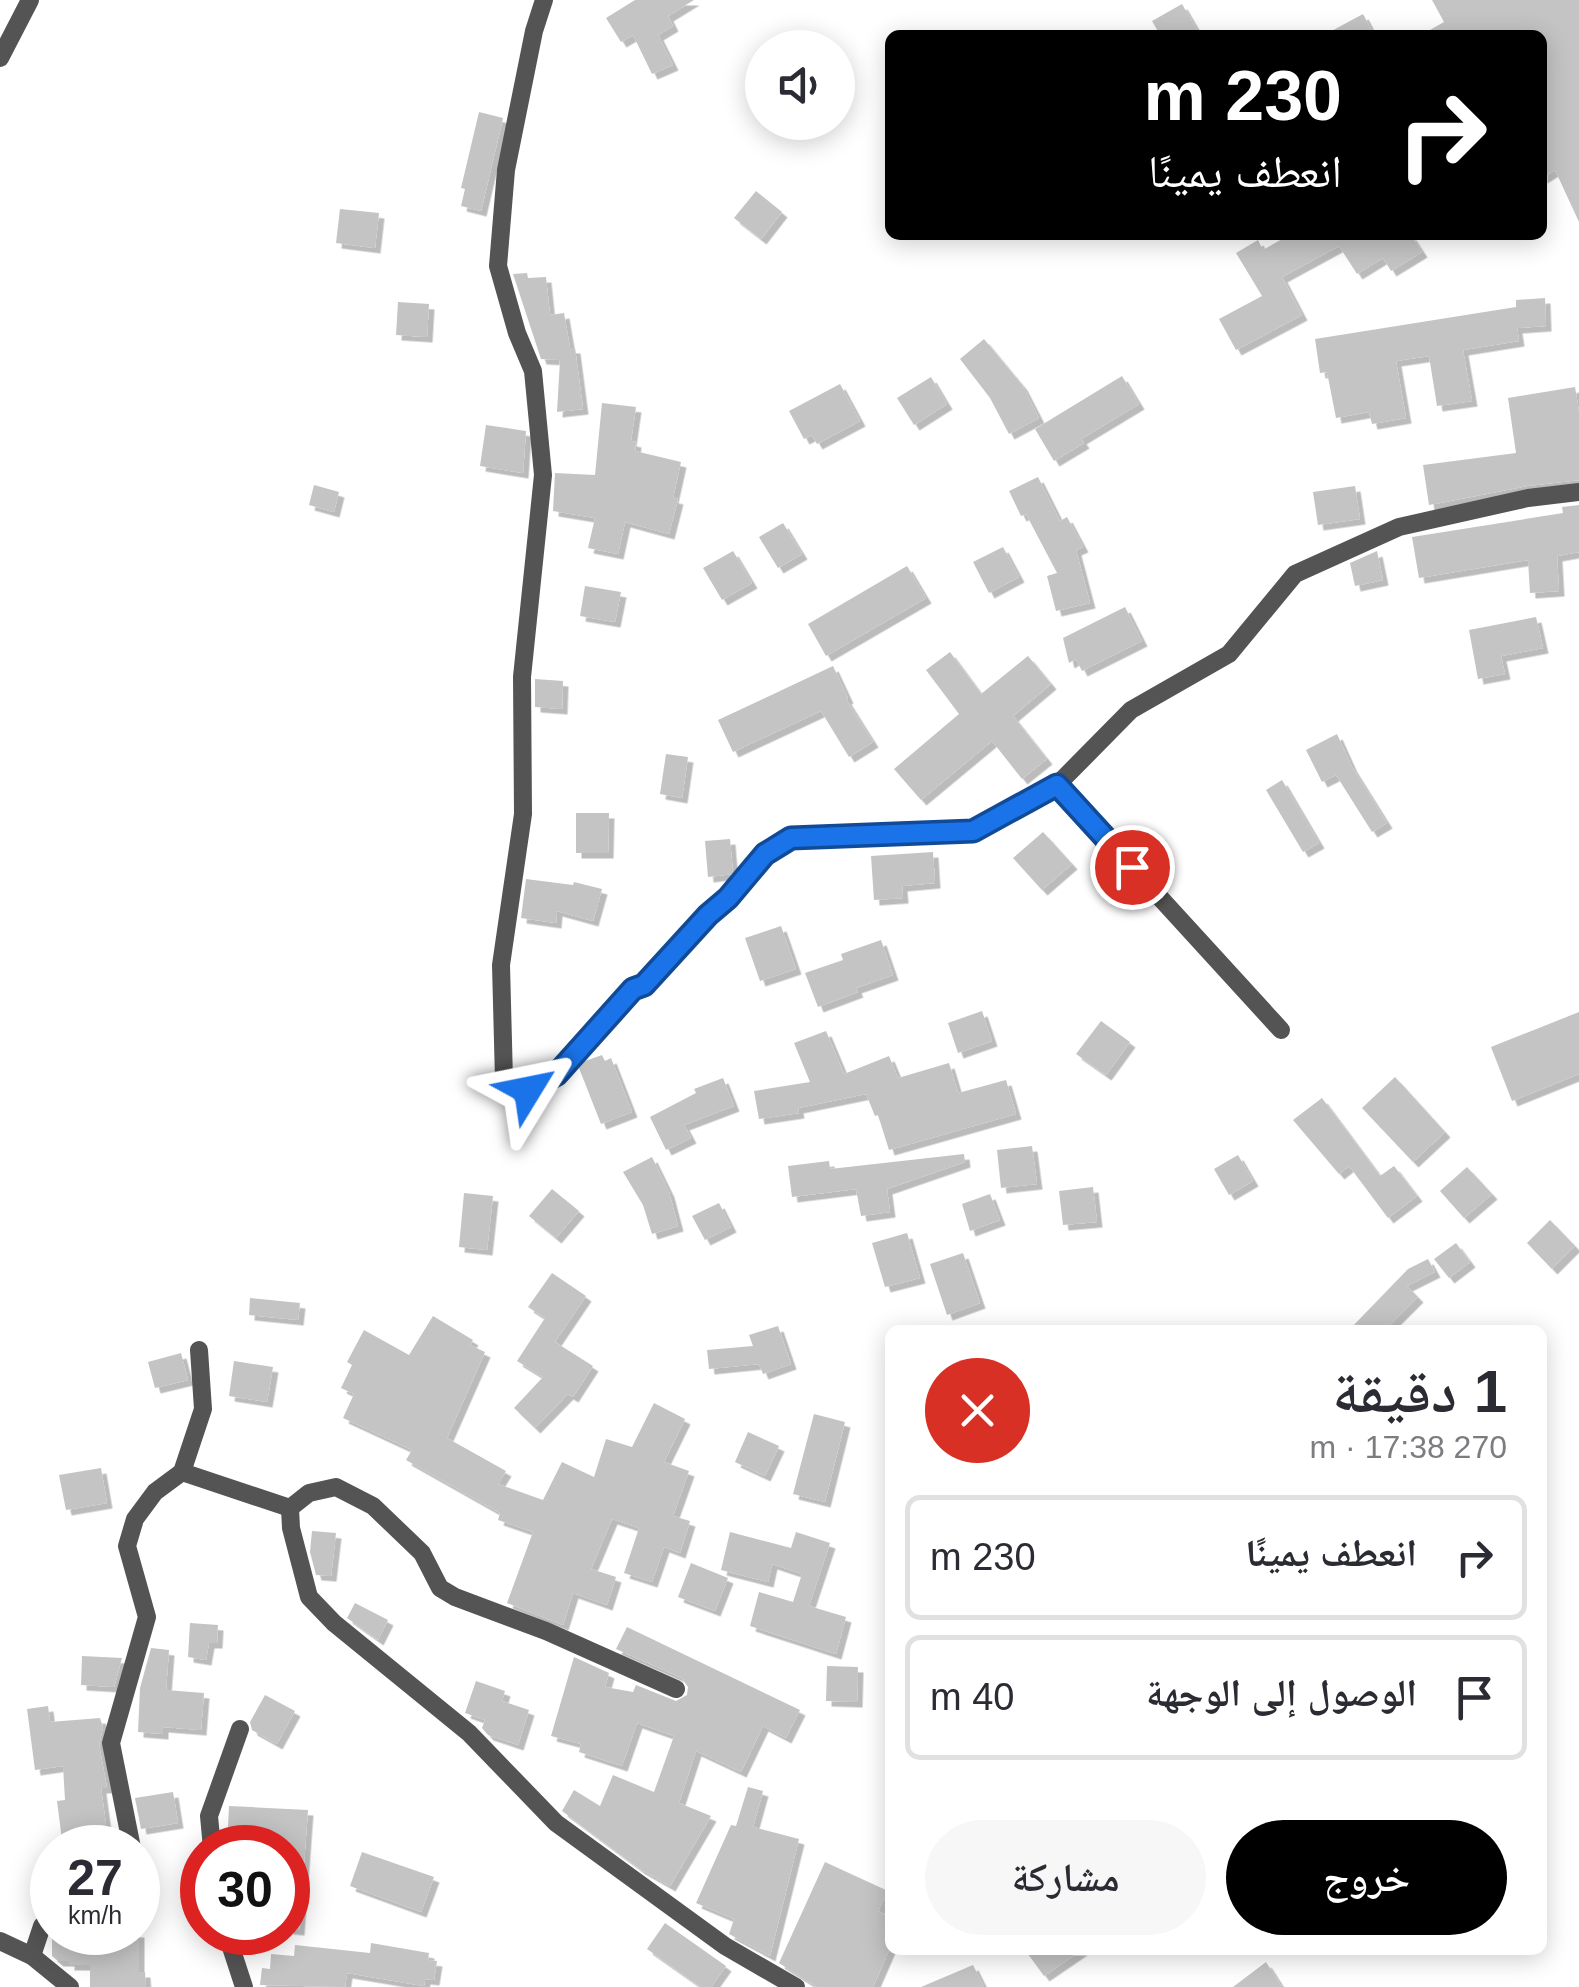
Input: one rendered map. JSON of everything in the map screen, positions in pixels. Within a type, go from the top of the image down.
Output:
[{"type":"street","points":[[0,58],[30,0]]},
{"type":"street","points":[[544,0],[534,30],[506,170],[498,266],[517,333],[533,371],[543,475],[522,676],[523,814],[501,965],[504,1080],[528,1090],[557,1074],[633,989],[644,985],[728,898],[765,854],[791,838],[973,831],[1057,785],[1130,710],[1230,654],[1295,574],[1398,527],[1528,498],[1579,492]]},
{"type":"street","points":[[1057,785],[1281,1030]]},
{"type":"street","points":[[127,1825],[111,1743],[147,1616],[127,1546],[135,1518],[155,1492],[182,1472],[202,1409],[200,1350]]},
{"type":"street","points":[[182,1472],[290,1508]]},
{"type":"street","points":[[290,1508],[308,1492],[336,1487],[373,1506],[422,1553],[440,1588],[455,1597],[546,1631],[676,1689]]},
{"type":"street","points":[[290,1508],[291,1528],[309,1597],[334,1623],[468,1734],[556,1823],[725,1946],[796,1987]]},
{"type":"street","points":[[210,1825],[209,1816],[240,1728]]},
{"type":"street","points":[[0,1942],[32,1956],[70,1987]]},
{"type":"street","points":[[234,1955],[244,1987]]},
{"type":"building","points":[[635,0],[694,0],[668,16],[673,26],[658,35],[673,65],[652,74],[633,35],[621,42],[606,18]]},
{"type":"building","points":[[1432,0],[1579,0],[1579,222],[1555,170],[1547,175],[1547,30],[1430,30],[1444,22]]},
{"type":"building","points":[[1182,4],[1197,30],[1157,30],[1152,21]]},
{"type":"building","points":[[1363,14],[1371,30],[1333,30]]},
{"type":"building","points":[[479,112],[503,118],[481,211],[461,206],[465,189],[461,188]]},
{"type":"building","points":[[756,191],[782,212],[761,239],[734,218]]},
{"type":"building","points":[[340,209],[379,213],[375,248],[336,243]]},
{"type":"building","points":[[1258,240],[1263,250],[1280,240],[1414,240],[1422,252],[1391,271],[1383,258],[1357,274],[1339,246],[1282,277],[1302,315],[1236,350],[1219,319],[1262,296],[1236,253]]},
{"type":"building","points":[[527,273],[528,278],[546,277],[550,315],[564,313],[570,348],[575,348],[583,409],[557,412],[560,360],[541,359],[513,274]]},
{"type":"building","points":[[1545,298],[1546,326],[1517,328],[1519,341],[1463,350],[1472,401],[1437,406],[1429,356],[1396,361],[1406,418],[1372,424],[1369,412],[1336,418],[1327,372],[1320,373],[1315,339],[1516,307],[1516,300]]},
{"type":"building","points":[[398,302],[429,304],[427,337],[396,335]]},
{"type":"building","points":[[984,339],[1022,385],[1039,418],[1009,434],[990,398],[960,359]]},
{"type":"building","points":[[1122,376],[1139,404],[1081,439],[1084,443],[1054,461],[1035,429]]},
{"type":"building","points":[[931,377],[947,404],[914,425],[897,398]]},
{"type":"building","points":[[840,384],[860,421],[817,444],[812,435],[804,439],[789,411]]},
{"type":"building","points":[[1575,387],[1579,480],[1429,505],[1423,465],[1516,453],[1508,398]]},
{"type":"building","points":[[602,403],[636,407],[631,441],[636,442],[635,451],[681,462],[673,498],[678,499],[669,534],[625,522],[618,554],[588,548],[595,518],[553,511],[555,473],[595,475]]},
{"type":"building","points":[[486,425],[526,431],[523,473],[480,466]]},
{"type":"building","points":[[1038,477],[1060,521],[1067,517],[1083,547],[1076,550],[1090,603],[1056,611],[1047,576],[1057,573],[1026,514],[1021,516],[1009,491]]},
{"type":"building","points":[[314,485],[339,492],[334,512],[309,505]]},
{"type":"building","points":[[1355,486],[1360,519],[1318,525],[1313,492]]},
{"type":"building","points":[[1579,505],[1579,552],[1557,556],[1559,591],[1530,593],[1528,560],[1419,578],[1412,537],[1563,513],[1562,507]]},
{"type":"building","points":[[783,523],[802,554],[778,568],[759,537]]},
{"type":"building","points":[[1003,547],[1019,577],[989,593],[973,562]]},
{"type":"building","points":[[733,551],[752,583],[722,600],[703,568]]},
{"type":"building","points":[[1377,551],[1383,580],[1355,586],[1350,563]]},
{"type":"building","points":[[907,566],[926,598],[826,656],[808,624]]},
{"type":"building","points":[[585,586],[621,592],[615,622],[580,616]]},
{"type":"building","points":[[1125,607],[1142,641],[1082,671],[1076,659],[1069,663],[1063,638]]},
{"type":"building","points":[[1536,617],[1543,648],[1501,656],[1505,674],[1478,679],[1469,630]]},
{"type":"building","points":[[950,652],[981,694],[1028,656],[1051,684],[1013,716],[1047,759],[1022,779],[992,741],[921,800],[894,769],[959,714],[926,670]]},
{"type":"building","points":[[833,666],[846,699],[873,742],[849,757],[821,711],[733,752],[718,720]]},
{"type":"building","points":[[535,679],[563,681],[562,709],[535,707]]},
{"type":"building","points":[[1337,734],[1352,767],[1387,823],[1372,832],[1336,775],[1322,782],[1306,750]]},
{"type":"building","points":[[666,754],[688,757],[682,798],[660,794]]},
{"type":"building","points":[[1282,780],[1319,843],[1303,852],[1266,790]]},
{"type":"building","points":[[576,813],[609,813],[608,853],[576,853]]},
{"type":"building","points":[[1043,832],[1072,864],[1042,890],[1013,858]]},
{"type":"building","points":[[730,839],[733,874],[708,877],[705,841]]},
{"type":"building","points":[[933,852],[935,883],[902,886],[903,898],[874,900],[871,856]]},
{"type":"building","points":[[526,879],[573,885],[574,882],[602,889],[593,921],[557,911],[556,923],[521,918]]},
{"type":"building","points":[[781,926],[796,969],[760,981],[745,938]]},
{"type":"building","points":[[881,940],[893,975],[818,1007],[805,973],[843,960],[841,954]]},
{"type":"building","points":[[982,1011],[992,1041],[958,1053],[948,1023]]},
{"type":"building","points":[[1579,1012],[1579,1074],[1512,1101],[1491,1047]]},
{"type":"building","points":[[1101,1021],[1130,1042],[1106,1075],[1076,1054]]},
{"type":"building","points":[[826,1031],[844,1074],[889,1056],[898,1078],[949,1063],[958,1093],[1006,1080],[1016,1114],[889,1150],[878,1115],[875,1116],[866,1094],[798,1108],[799,1113],[759,1119],[754,1091],[810,1082],[794,1043]]},
{"type":"building","points":[[602,1055],[605,1061],[611,1058],[632,1112],[601,1124],[579,1068],[585,1061]]},
{"type":"building","points":[[1395,1077],[1445,1132],[1413,1162],[1362,1108]]},
{"type":"building","points":[[723,1078],[734,1106],[684,1125],[691,1138],[666,1150],[650,1117],[696,1093],[694,1089]]},
{"type":"building","points":[[1322,1098],[1380,1176],[1394,1166],[1417,1196],[1388,1218],[1349,1166],[1339,1174],[1293,1120]]},
{"type":"building","points":[[1032,1146],[1037,1184],[1001,1188],[997,1150]]},
{"type":"building","points":[[964,1154],[965,1162],[887,1189],[890,1212],[861,1216],[856,1189],[792,1197],[788,1166],[829,1161],[830,1169]]},
{"type":"building","points":[[1238,1155],[1253,1181],[1229,1195],[1214,1169]]},
{"type":"building","points":[[652,1157],[669,1192],[678,1226],[652,1234],[643,1205],[623,1172]]},
{"type":"building","points":[[1467,1167],[1492,1194],[1464,1218],[1440,1191]]},
{"type":"building","points":[[1093,1187],[1097,1222],[1063,1225],[1059,1191]]},
{"type":"building","points":[[552,1189],[579,1211],[556,1238],[529,1216]]},
{"type":"building","points":[[464,1193],[493,1196],[487,1250],[459,1247]]},
{"type":"building","points":[[990,1194],[1000,1220],[970,1231],[962,1204]]},
{"type":"building","points":[[719,1203],[731,1227],[705,1240],[692,1216]]},
{"type":"building","points":[[1550,1220],[1575,1246],[1552,1269],[1527,1243]]},
{"type":"building","points":[[907,1233],[920,1278],[885,1287],[872,1243]]},
{"type":"building","points":[[1456,1243],[1470,1262],[1449,1278],[1434,1259]]},
{"type":"building","points":[[963,1253],[980,1303],[947,1315],[930,1264]]},
{"type":"building","points":[[1428,1259],[1435,1272],[1407,1286],[1418,1297],[1390,1325],[1354,1325],[1408,1269]]},
{"type":"building","points":[[552,1273],[586,1296],[555,1342],[593,1366],[573,1397],[568,1394],[535,1428],[514,1408],[543,1377],[517,1361],[545,1318],[528,1307]]},
{"type":"building","points":[[250,1298],[300,1303],[298,1320],[249,1315]]},
{"type":"building","points":[[433,1316],[473,1340],[470,1345],[485,1352],[447,1438],[506,1471],[498,1484],[543,1500],[562,1462],[594,1477],[606,1439],[632,1447],[654,1403],[685,1419],[664,1462],[689,1471],[673,1516],[690,1521],[680,1553],[664,1547],[652,1582],[624,1573],[639,1528],[612,1519],[591,1569],[616,1577],[607,1605],[573,1593],[563,1625],[507,1603],[533,1532],[498,1520],[500,1513],[406,1460],[412,1450],[343,1418],[354,1394],[341,1388],[352,1365],[347,1362],[364,1330],[409,1355]]},
{"type":"building","points":[[778,1326],[791,1364],[763,1374],[759,1364],[709,1369],[707,1350],[753,1346],[749,1335]]},
{"type":"building","points":[[181,1353],[188,1380],[155,1388],[148,1362]]},
{"type":"building","points":[[234,1361],[273,1367],[267,1402],[229,1396]]},
{"type":"building","points":[[814,1414],[845,1422],[825,1502],[793,1494]]},
{"type":"building","points":[[748,1432],[779,1446],[765,1476],[735,1462]]},
{"type":"building","points":[[101,1468],[107,1503],[66,1510],[59,1475]]},
{"type":"building","points":[[312,1531],[336,1533],[331,1576],[316,1575],[310,1552]]},
{"type":"building","points":[[730,1532],[791,1548],[796,1532],[830,1543],[809,1606],[846,1617],[836,1654],[750,1626],[759,1592],[793,1602],[802,1574],[772,1564],[768,1582],[721,1570]]},
{"type":"building","points":[[691,1563],[728,1578],[715,1611],[678,1597]]},
{"type":"building","points":[[355,1603],[388,1620],[378,1640],[347,1618]]},
{"type":"building","points":[[190,1623],[218,1625],[217,1643],[209,1643],[206,1660],[188,1657]]},
{"type":"building","points":[[627,1627],[800,1710],[786,1738],[763,1726],[741,1772],[696,1751],[679,1803],[711,1816],[670,1886],[640,1869],[562,1811],[574,1790],[600,1806],[613,1775],[654,1792],[674,1736],[637,1723],[622,1766],[579,1752],[581,1744],[551,1736],[574,1657],[609,1673],[605,1687],[633,1692],[636,1685],[676,1701],[687,1695],[688,1687],[682,1678],[616,1649]]},
{"type":"building","points":[[151,1648],[169,1650],[166,1690],[204,1693],[201,1730],[163,1727],[163,1734],[138,1732],[140,1688]]},
{"type":"building","points":[[82,1656],[122,1658],[114,1687],[81,1685]]},
{"type":"building","points":[[827,1666],[858,1667],[857,1702],[826,1701]]},
{"type":"building","points":[[476,1681],[505,1691],[502,1701],[529,1710],[518,1745],[488,1735],[482,1728],[485,1720],[465,1713]]},
{"type":"building","points":[[265,1695],[295,1711],[277,1744],[252,1730],[250,1722]]},
{"type":"building","points":[[48,1706],[50,1722],[100,1718],[103,1727],[99,1745],[107,1788],[101,1788],[106,1825],[60,1825],[57,1801],[65,1800],[63,1766],[35,1770],[27,1709]]},
{"type":"building","points":[[748,1787],[763,1791],[753,1827],[799,1839],[770,1956],[729,1934],[734,1919],[696,1903],[731,1825],[736,1826]]},
{"type":"building","points":[[173,1792],[178,1823],[140,1825],[135,1798]]},
{"type":"building","points":[[229,1806],[308,1810],[307,1825],[228,1825]]},
{"type":"building","points":[[362,1852],[434,1877],[421,1912],[350,1886]]},
{"type":"building","points":[[825,1862],[885,1890],[878,1911],[885,1914],[887,1955],[873,1987],[817,1987],[779,1963]]},
{"type":"building","points":[[665,1923],[726,1966],[711,1987],[701,1987],[647,1949]]},
{"type":"building","points":[[371,1943],[429,1953],[428,1960],[437,1961],[434,1980],[425,1979],[424,1986],[347,1973],[345,1987],[260,1985],[262,1968],[270,1969],[271,1955],[310,1955],[310,1947],[370,1953]]},
{"type":"building","points":[[139,1955],[139,1972],[145,1972],[146,1987],[90,1987],[90,1965],[69,1965],[69,1961],[58,1961],[52,1956]]},
{"type":"building","points":[[1029,1955],[1075,1955],[1044,1976]]},
{"type":"building","points":[[1266,1962],[1282,1987],[1233,1987]]},
{"type":"building","points":[[973,1965],[984,1987],[921,1987]]},
{"type":"route","points":[[528,1090],[557,1074],[633,989],[644,985],[728,898],[765,854],[791,838],[973,831],[1057,785],[1132,867]]}]
